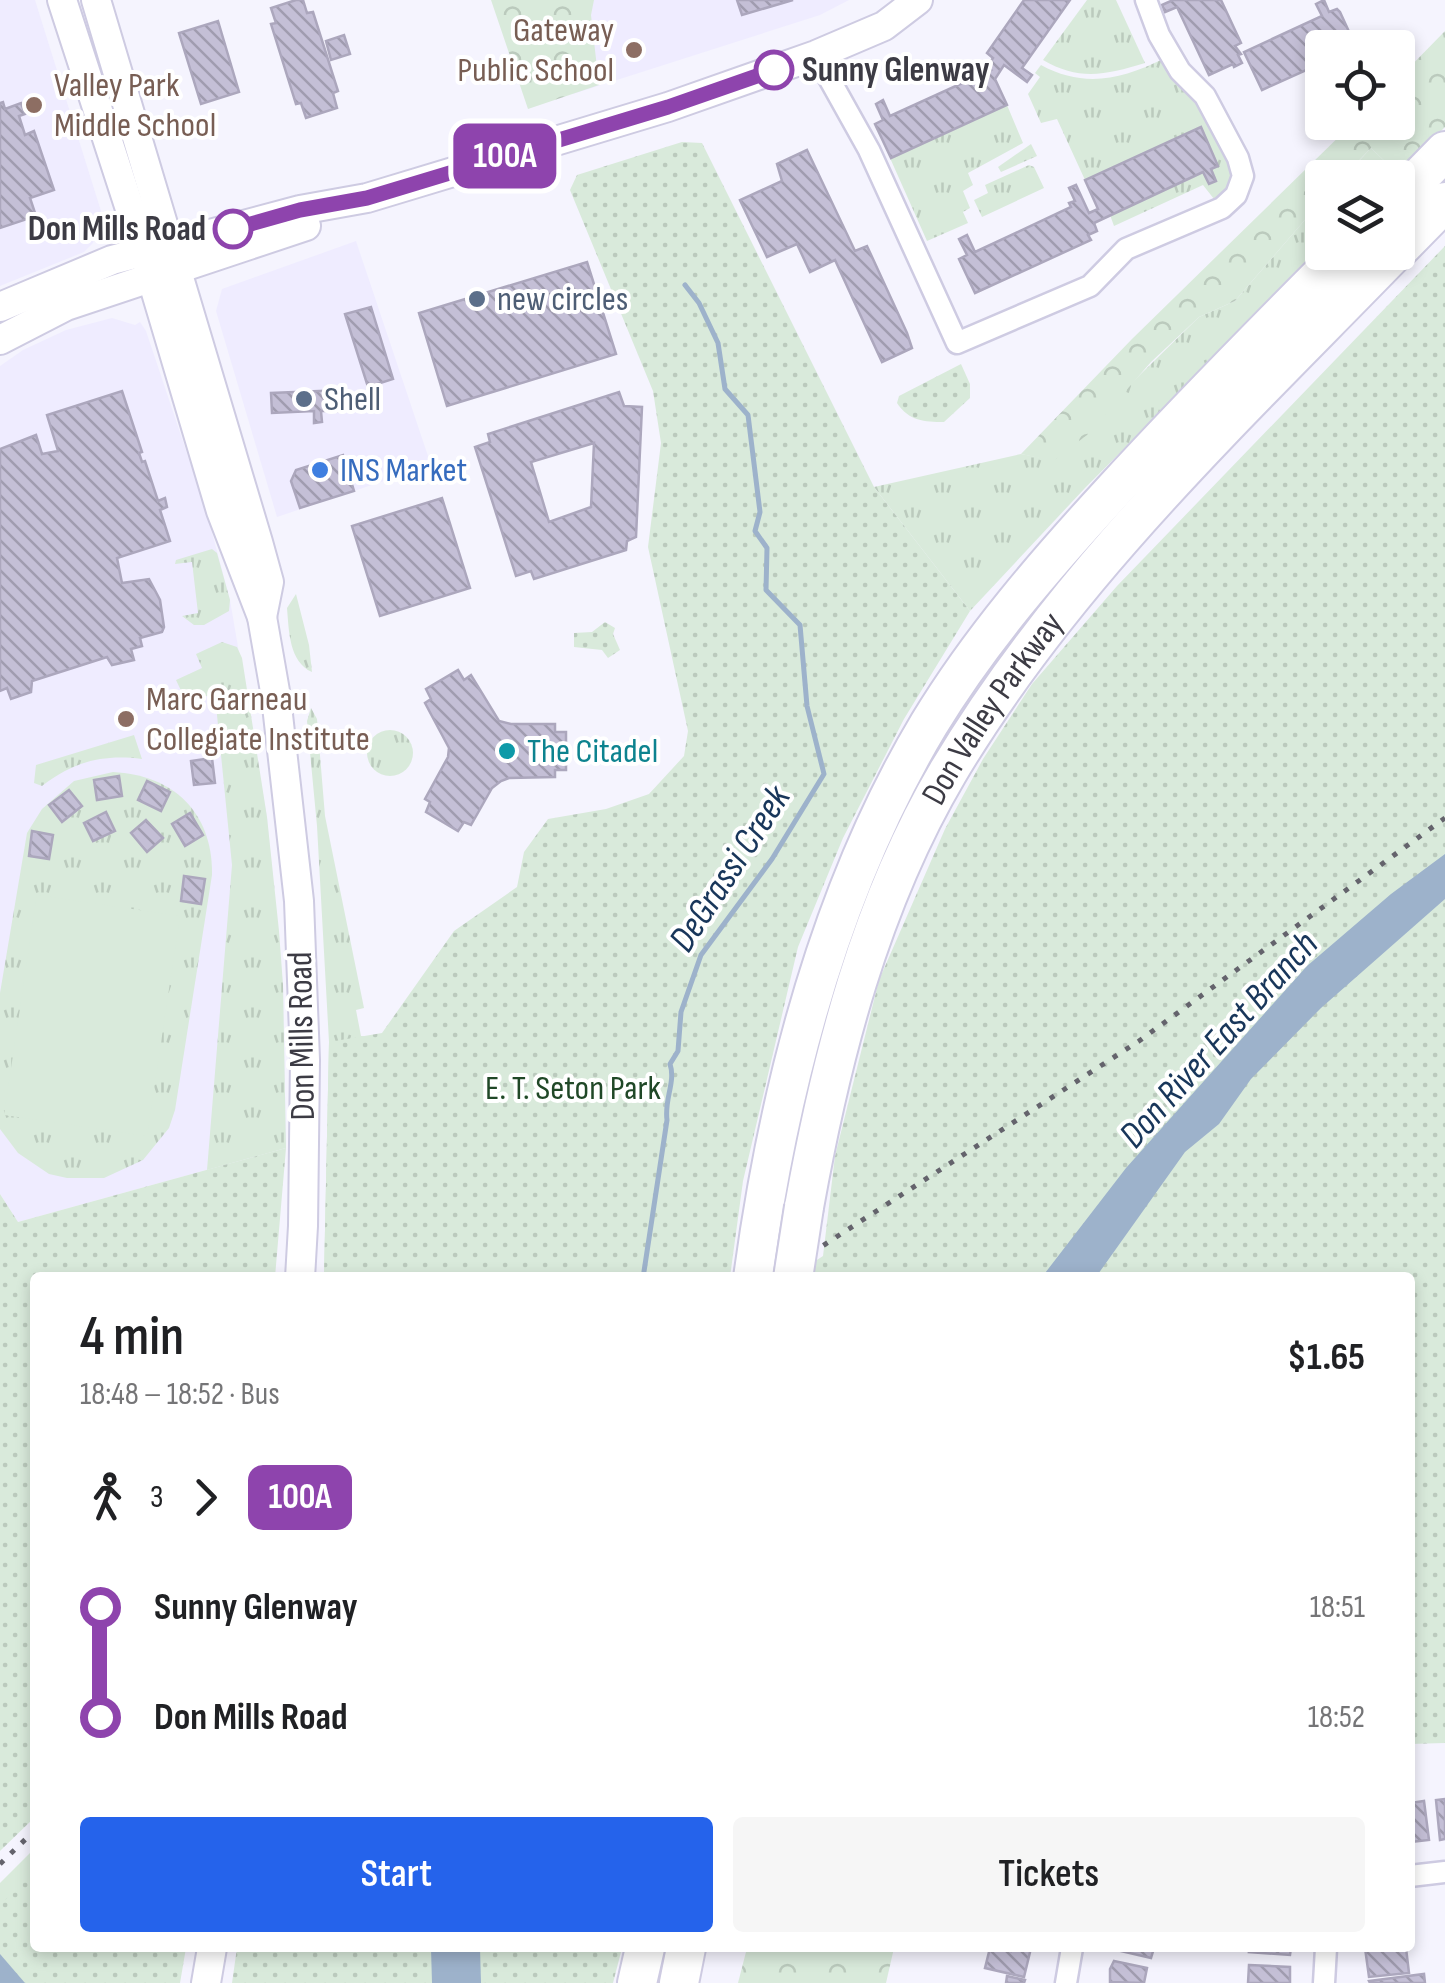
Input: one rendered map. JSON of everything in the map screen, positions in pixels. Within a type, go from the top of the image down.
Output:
[{"type":"highway","points":[[1415,182],[1445,151]]},
{"type":"highway","name":"Don Valley Parkway","points":[[1415,233],[1445,202]]},
{"type":"highway","name":"Don Valley Parkway","points":[[754,1272],[782,1114],[815,983],[870,840],[928,725],[992,631],[1056,552],[1326,270]]},
{"type":"highway","name":"Don Valley Parkway","points":[[795,1272],[818,1128],[846,1012],[892,886],[947,774],[1022,658],[1090,575],[1379,270]]},
{"type":"highway","points":[[637,1983],[644,1952]]},
{"type":"highway","points":[[679,1983],[685,1952]]},
{"type":"main road","name":"Don Mills Road","points":[[62,0],[161,261],[269,582],[262,617],[276,697],[299,901],[305,1060],[300,1272]]},
{"type":"main road","name":"Don Mills Road","points":[[96,0],[161,261]]},
{"type":"main road","points":[[0,307],[59,280],[304,227],[361,200],[668,107],[816,55],[884,26],[918,0]]},
{"type":"main road","points":[[0,340],[161,261]]},
{"type":"main road","points":[[206,1983],[211,1952]]},
{"type":"street","points":[[816,55],[870,150],[957,343],[1090,286],[1126,250],[1222,208],[1236,195],[1243,176],[1238,158],[1204,96],[1180,71],[1159,35],[1146,0]]},
{"type":"street","points":[[1415,1875],[1445,1872]]},
{"type":"street","points":[[1066,1983],[1071,1952]]},
{"type":"street","points":[[1324,1983],[1326,1952]]},
{"type":"shaded area","name":"Valley Park Middle School","points":[[0,0],[35,0],[101,211],[93,243],[84,252],[0,286]]},
{"type":"shaded area","name":"Gateway Public School","points":[[543,0],[849,0],[820,15],[573,94]]},
{"type":"shaded area","points":[[356,241],[431,465],[277,517],[216,311],[222,289]]},
{"type":"shaded area","name":"Marc Garneau Collegiate Institute","points":[[112,318],[135,325],[140,322],[146,331],[206,510],[230,600],[267,817],[283,985],[286,1148],[18,1222],[0,1194],[0,366],[23,350],[66,330]]},
{"type":"green space","points":[[491,0],[594,0],[591,15],[599,85],[528,109]]},
{"type":"green space","points":[[1087,0],[1116,0],[1145,63],[1093,74],[1069,71],[1043,60]]},
{"type":"green space","points":[[1445,31],[1445,127],[1412,160],[1383,160],[1371,148],[1359,160],[1315,160],[1336,140],[1415,140],[1415,62]]},
{"type":"green space","points":[[1163,59],[1225,149],[1232,179],[1214,199],[1203,185],[1114,226],[1110,215],[1218,166],[1201,128],[1085,180],[1057,119],[1041,123],[1028,94],[1040,77],[1035,73],[1041,65],[1087,79],[1117,76]]},
{"type":"green space","points":[[1007,105],[1023,143],[968,173],[973,185],[963,191],[970,208],[963,212],[968,223],[927,241],[890,158]]},
{"type":"green space","name":"E. T. Seton Park","points":[[682,142],[702,143],[874,487],[970,611],[904,719],[843,838],[798,947],[743,1181],[731,1272],[324,1272],[329,1042],[382,1033],[454,931],[517,887],[524,852],[548,819],[606,809],[649,794],[684,756],[688,731],[648,547],[661,443],[653,391],[570,190],[577,175]]},
{"type":"green space","points":[[1031,144],[1037,156],[1001,172],[998,167]]},
{"type":"green space","points":[[1371,148],[1383,160],[1360,160]]},
{"type":"green space","points":[[1029,165],[1034,167],[1044,188],[982,217],[974,200],[988,193],[985,185]]},
{"type":"green space","points":[[1305,170],[1305,220],[1235,301],[1199,317],[1151,362],[1087,435],[1053,461],[1021,454]]},
{"type":"green space","points":[[1305,220],[1305,266],[1085,488],[970,611],[874,487],[1021,454],[1053,460],[1199,317],[1235,301]]},
{"type":"green space","points":[[1445,246],[1445,1743],[1415,1744],[1415,1272],[798,1272],[823,1256],[835,1156],[879,980],[945,829],[983,759],[1032,684],[1117,586]]},
{"type":"green space","points":[[961,364],[970,384],[970,398],[944,422],[918,419],[897,403],[899,396]]},
{"type":"green space","points":[[212,549],[217,553],[230,600],[229,611],[204,625],[194,625],[182,616],[198,613],[192,562],[175,564],[176,560]]},
{"type":"green space","points":[[296,594],[312,672],[299,661],[290,636],[287,608]]},
{"type":"green space","points":[[605,622],[615,628],[613,634],[620,650],[608,658],[602,650],[574,647],[574,633],[592,632]]},
{"type":"green space","points":[[222,642],[237,647],[242,658],[267,817],[283,985],[286,1148],[207,1170],[232,865],[215,695],[185,699],[176,680],[202,668],[196,654]]},
{"type":"green space","points":[[311,708],[317,719],[325,816],[364,1008],[356,1010],[361,1036],[371,1037],[325,1272],[329,1042],[307,721]]},
{"type":"green space","points":[[390,730],[407,736],[413,753],[407,770],[390,776],[373,770],[367,753],[373,736]]},
{"type":"green space","points":[[134,735],[142,759],[89,762],[42,786],[34,783],[36,765]]},
{"type":"green space","points":[[113,772],[154,781],[186,801],[206,833],[212,875],[169,1128],[143,1160],[104,1178],[67,1178],[49,1174],[18,1153],[0,1129],[0,993],[27,833],[42,809],[74,781]]},
{"type":"green space","points":[[37,895],[180,916],[147,1136],[4,1115]]},
{"type":"green space","points":[[286,1148],[275,1272],[30,1272],[30,1822],[0,1851],[0,1194],[18,1222]]},
{"type":"green space","points":[[30,1853],[30,1949],[0,1954],[0,1883]]},
{"type":"green space","points":[[30,1875],[30,1952],[185,1952],[180,1983],[0,1983],[0,1905]]},
{"type":"green space","points":[[236,1952],[621,1952],[613,1983],[232,1983]]},
{"type":"green space","points":[[746,1952],[893,1952],[886,1983],[738,1983]]},
{"type":"water","points":[[1445,854],[1445,899],[1321,1008],[1251,1079],[1219,1124],[1185,1152],[1100,1272],[1046,1272],[1126,1168],[1307,966]]},
{"type":"water","points":[[431,1952],[480,1952],[481,1983],[432,1983]]},
{"type":"water","points":[[0,1954],[25,1983],[0,1983]]},
{"type":"building","points":[[303,0],[307,13],[313,12],[338,91],[333,93],[337,108],[306,118],[301,103],[296,104],[271,24],[276,23],[271,8]]},
{"type":"building","points":[[737,0],[793,0],[742,15]]},
{"type":"building","points":[[1024,0],[1070,0],[1022,68],[1032,75],[1027,82],[1004,65],[995,79],[1007,105],[891,158],[875,124],[883,120],[876,104],[883,100],[890,116],[991,70],[987,67],[993,58],[987,53]]},
{"type":"building","points":[[1173,0],[1221,0],[1241,43],[1235,46],[1242,63],[1209,75],[1177,7],[1165,12],[1162,5]]},
{"type":"building","points":[[1324,0],[1329,12],[1337,9],[1348,30],[1305,30],[1305,71],[1262,90],[1244,52],[1322,16],[1316,4]]},
{"type":"building","points":[[218,21],[239,92],[201,104],[179,33]]},
{"type":"building","points":[[344,35],[350,54],[331,60],[326,41]]},
{"type":"building","points":[[0,103],[5,109],[21,103],[25,114],[19,116],[25,135],[34,131],[54,190],[30,198],[36,216],[0,228]]},
{"type":"building","points":[[1201,127],[1218,166],[1211,169],[1216,181],[1209,184],[1203,172],[1094,223],[1097,231],[1088,235],[1091,240],[975,293],[959,259],[967,255],[959,239],[967,235],[975,252],[1071,207],[1069,203],[1075,201],[1069,188],[1076,185],[1089,213],[1098,209],[1085,180]]},
{"type":"building","points":[[807,150],[855,251],[867,246],[907,333],[912,348],[882,362],[835,260],[810,272],[797,244],[767,257],[740,200],[782,181],[777,164]]},
{"type":"building","points":[[587,262],[616,354],[447,406],[419,313]]},
{"type":"building","points":[[371,307],[393,379],[368,387],[345,314]]},
{"type":"building","points":[[343,390],[344,411],[321,411],[322,422],[314,423],[314,411],[272,413],[271,393]]},
{"type":"building","points":[[122,391],[142,462],[145,461],[158,501],[165,498],[167,507],[160,510],[170,541],[117,558],[122,583],[149,579],[160,600],[164,627],[162,632],[140,638],[142,646],[131,649],[134,660],[112,665],[107,657],[32,681],[31,692],[11,699],[7,688],[0,691],[0,449],[36,435],[42,454],[58,451],[47,415]]},
{"type":"building","points":[[619,392],[624,406],[642,407],[636,537],[627,541],[626,550],[534,579],[531,571],[516,576],[475,447],[490,442],[488,434]],"holes":[[[594,443],[591,507],[549,522],[531,462]]]},
{"type":"building","points":[[343,455],[354,491],[300,508],[291,481],[296,470]]},
{"type":"building","points":[[442,498],[470,588],[380,616],[352,526]]},
{"type":"building","name":"The Citadel","points":[[458,670],[464,680],[471,675],[499,721],[555,724],[555,732],[566,732],[566,770],[555,770],[555,777],[501,781],[492,788],[471,825],[464,822],[458,831],[426,812],[430,802],[425,799],[449,748],[425,703],[431,699],[426,689]]},
{"type":"building","points":[[212,758],[215,783],[194,785],[191,761]]},
{"type":"building","points":[[119,776],[122,796],[97,800],[94,780]]},
{"type":"building","points":[[147,781],[170,792],[161,811],[138,800]]},
{"type":"building","points":[[69,790],[82,806],[62,822],[49,805]]},
{"type":"building","points":[[106,812],[115,831],[93,841],[84,823]]},
{"type":"building","points":[[190,813],[203,835],[185,846],[172,824]]},
{"type":"building","points":[[146,820],[163,838],[147,852],[131,833]]},
{"type":"building","points":[[32,831],[53,835],[49,859],[29,856]]},
{"type":"building","points":[[184,876],[205,879],[201,904],[181,901]]},
{"type":"building","points":[[1445,1799],[1445,1839],[1440,1840],[1436,1800]]},
{"type":"building","points":[[1424,1801],[1429,1840],[1415,1841],[1415,1802]]},
{"type":"building","points":[[989,1952],[1030,1952],[1024,1977],[985,1968]]},
{"type":"building","points":[[1125,1952],[1153,1952],[1151,1958]]},
{"type":"building","points":[[1366,1952],[1406,1952],[1409,1973],[1369,1977]]},
{"type":"building","points":[[1114,1961],[1147,1968],[1144,1983],[1110,1982]]},
{"type":"building","points":[[1249,1965],[1290,1967],[1290,1983],[1248,1983]]},
{"type":"building","points":[[1424,1974],[1425,1983],[1369,1981]]},
{"type":"building","points":[[1007,1976],[1025,1980],[1006,1983]]},
{"type":"waterway","name":"DeGrassi Creek","points":[[644,1272],[667,1120],[670,1064],[678,1051],[681,1012],[701,955],[772,859],[824,774],[807,706],[800,625],[766,590],[767,548],[755,531],[760,512],[748,415],[725,389],[718,343],[699,303],[685,285]]},
{"type":"railway","points":[[782,1272],[1139,1041],[1445,818]]},
{"type":"railway","points":[[0,1864],[30,1835]]},
{"type":"bus line","name":"100A","points":[[233,229],[300,210],[367,198],[668,107],[774,70]]},
{"type":"place","name":"Gateway Public School","points":[[634,50]]},
{"type":"place","name":"Sunny Glenway","points":[[774,70]]},
{"type":"place","name":"Valley Park Middle School","points":[[34,105]]},
{"type":"place","name":"Don Mills Road","points":[[233,229]]},
{"type":"place","name":"new circles","points":[[477,299]]},
{"type":"place","name":"Shell","points":[[304,399]]},
{"type":"place","name":"INS Market","points":[[320,470]]},
{"type":"place","name":"Marc Garneau Collegiate Institute","points":[[126,719]]},
{"type":"place","name":"The Citadel","points":[[507,751]]},
{"type":"water label","name":"Don River East Branch","points":[[1219,1040]]}]
